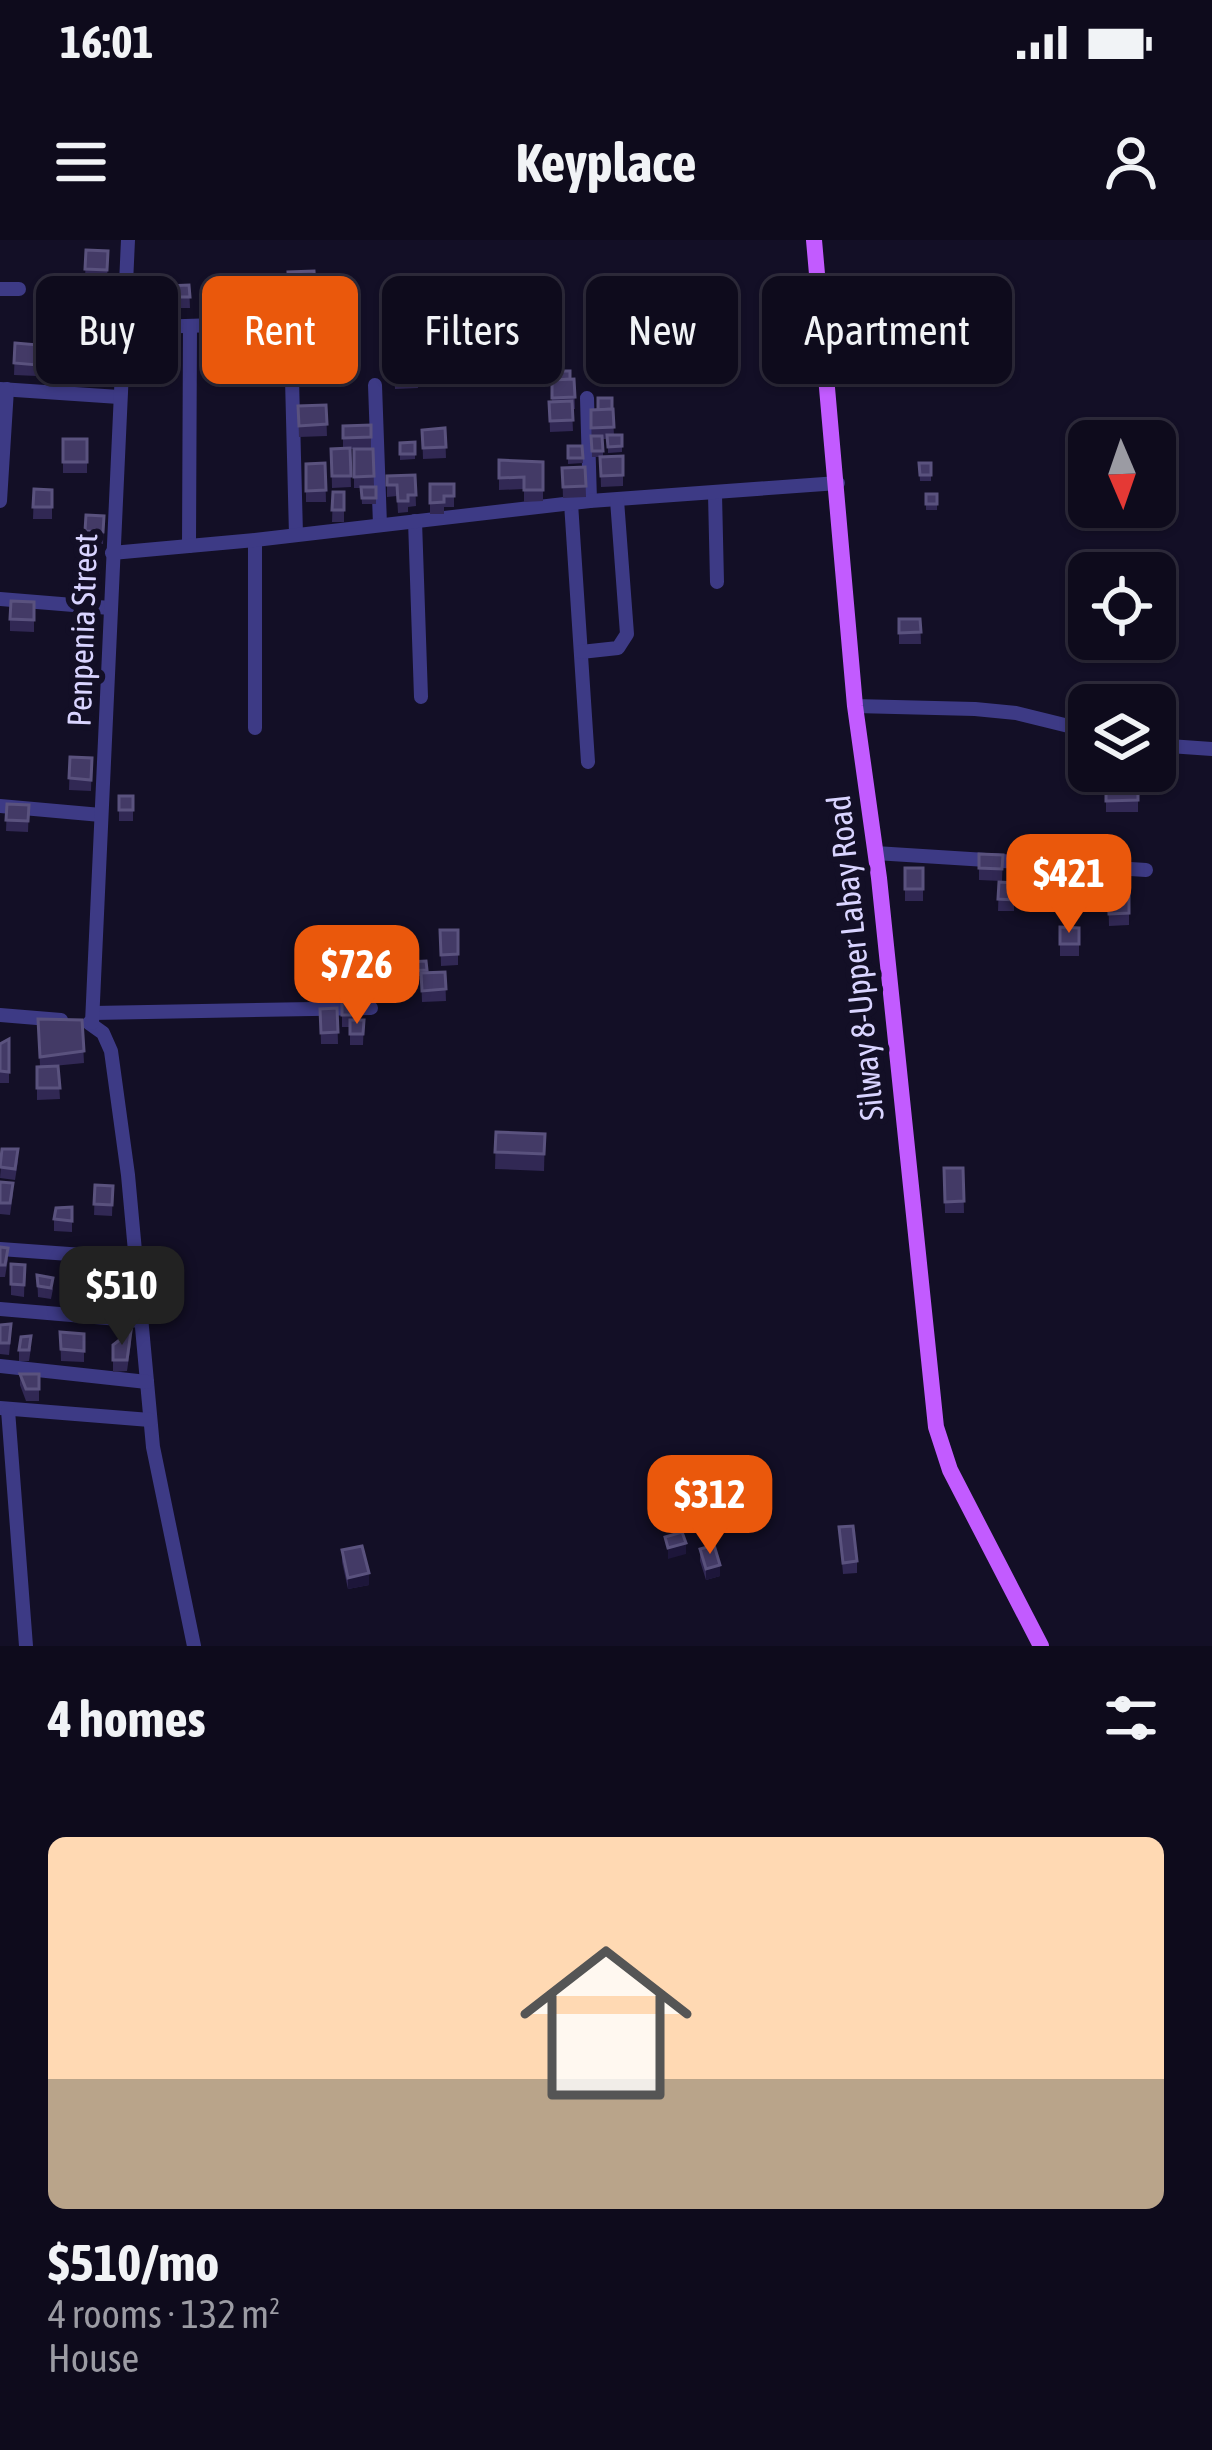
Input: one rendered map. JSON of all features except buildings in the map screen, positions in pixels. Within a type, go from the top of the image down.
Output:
[{"type":"main road","name":"Silway 8-Upper Labay Road","points":[[814,240],[855,706],[936,1427],[950,1469],[1041,1646]]},
{"type":"street","name":"Penpenia Street","points":[[126,276],[128,240]]},
{"type":"street","points":[[0,289],[19,289]]},
{"type":"street","points":[[178,326],[276,323],[288,330],[296,535]]},
{"type":"street","points":[[189,546],[190,326]]},
{"type":"street","name":"Penpenia Street","points":[[92,1018],[120,384]]},
{"type":"street","points":[[375,385],[380,525]]},
{"type":"street","points":[[0,501],[4,389],[119,397]]},
{"type":"street","points":[[586,398],[590,501]]},
{"type":"street","points":[[112,554],[590,501],[838,483]]},
{"type":"street","points":[[715,494],[717,582]]},
{"type":"street","points":[[580,652],[618,648],[627,634],[617,500]]},
{"type":"street","points":[[572,503],[588,762]]},
{"type":"street","points":[[415,521],[421,698]]},
{"type":"street","points":[[255,540],[255,728]]},
{"type":"street","points":[[0,598],[110,608]]},
{"type":"street","points":[[855,706],[975,709],[1068,726]]},
{"type":"street","points":[[1176,746],[1212,748]]},
{"type":"street","points":[[0,806],[101,815]]},
{"type":"street","points":[[875,853],[1146,870]]},
{"type":"street","points":[[0,1015],[92,1018],[371,1008]]},
{"type":"street","points":[[92,1018],[111,1051],[150,1420],[194,1646]]},
{"type":"street","points":[[0,1249],[136,1254]]},
{"type":"street","points":[[0,1309],[142,1321]]},
{"type":"street","points":[[0,1366],[147,1382]]},
{"type":"street","points":[[26,1646],[4,1409],[150,1420]]}]
